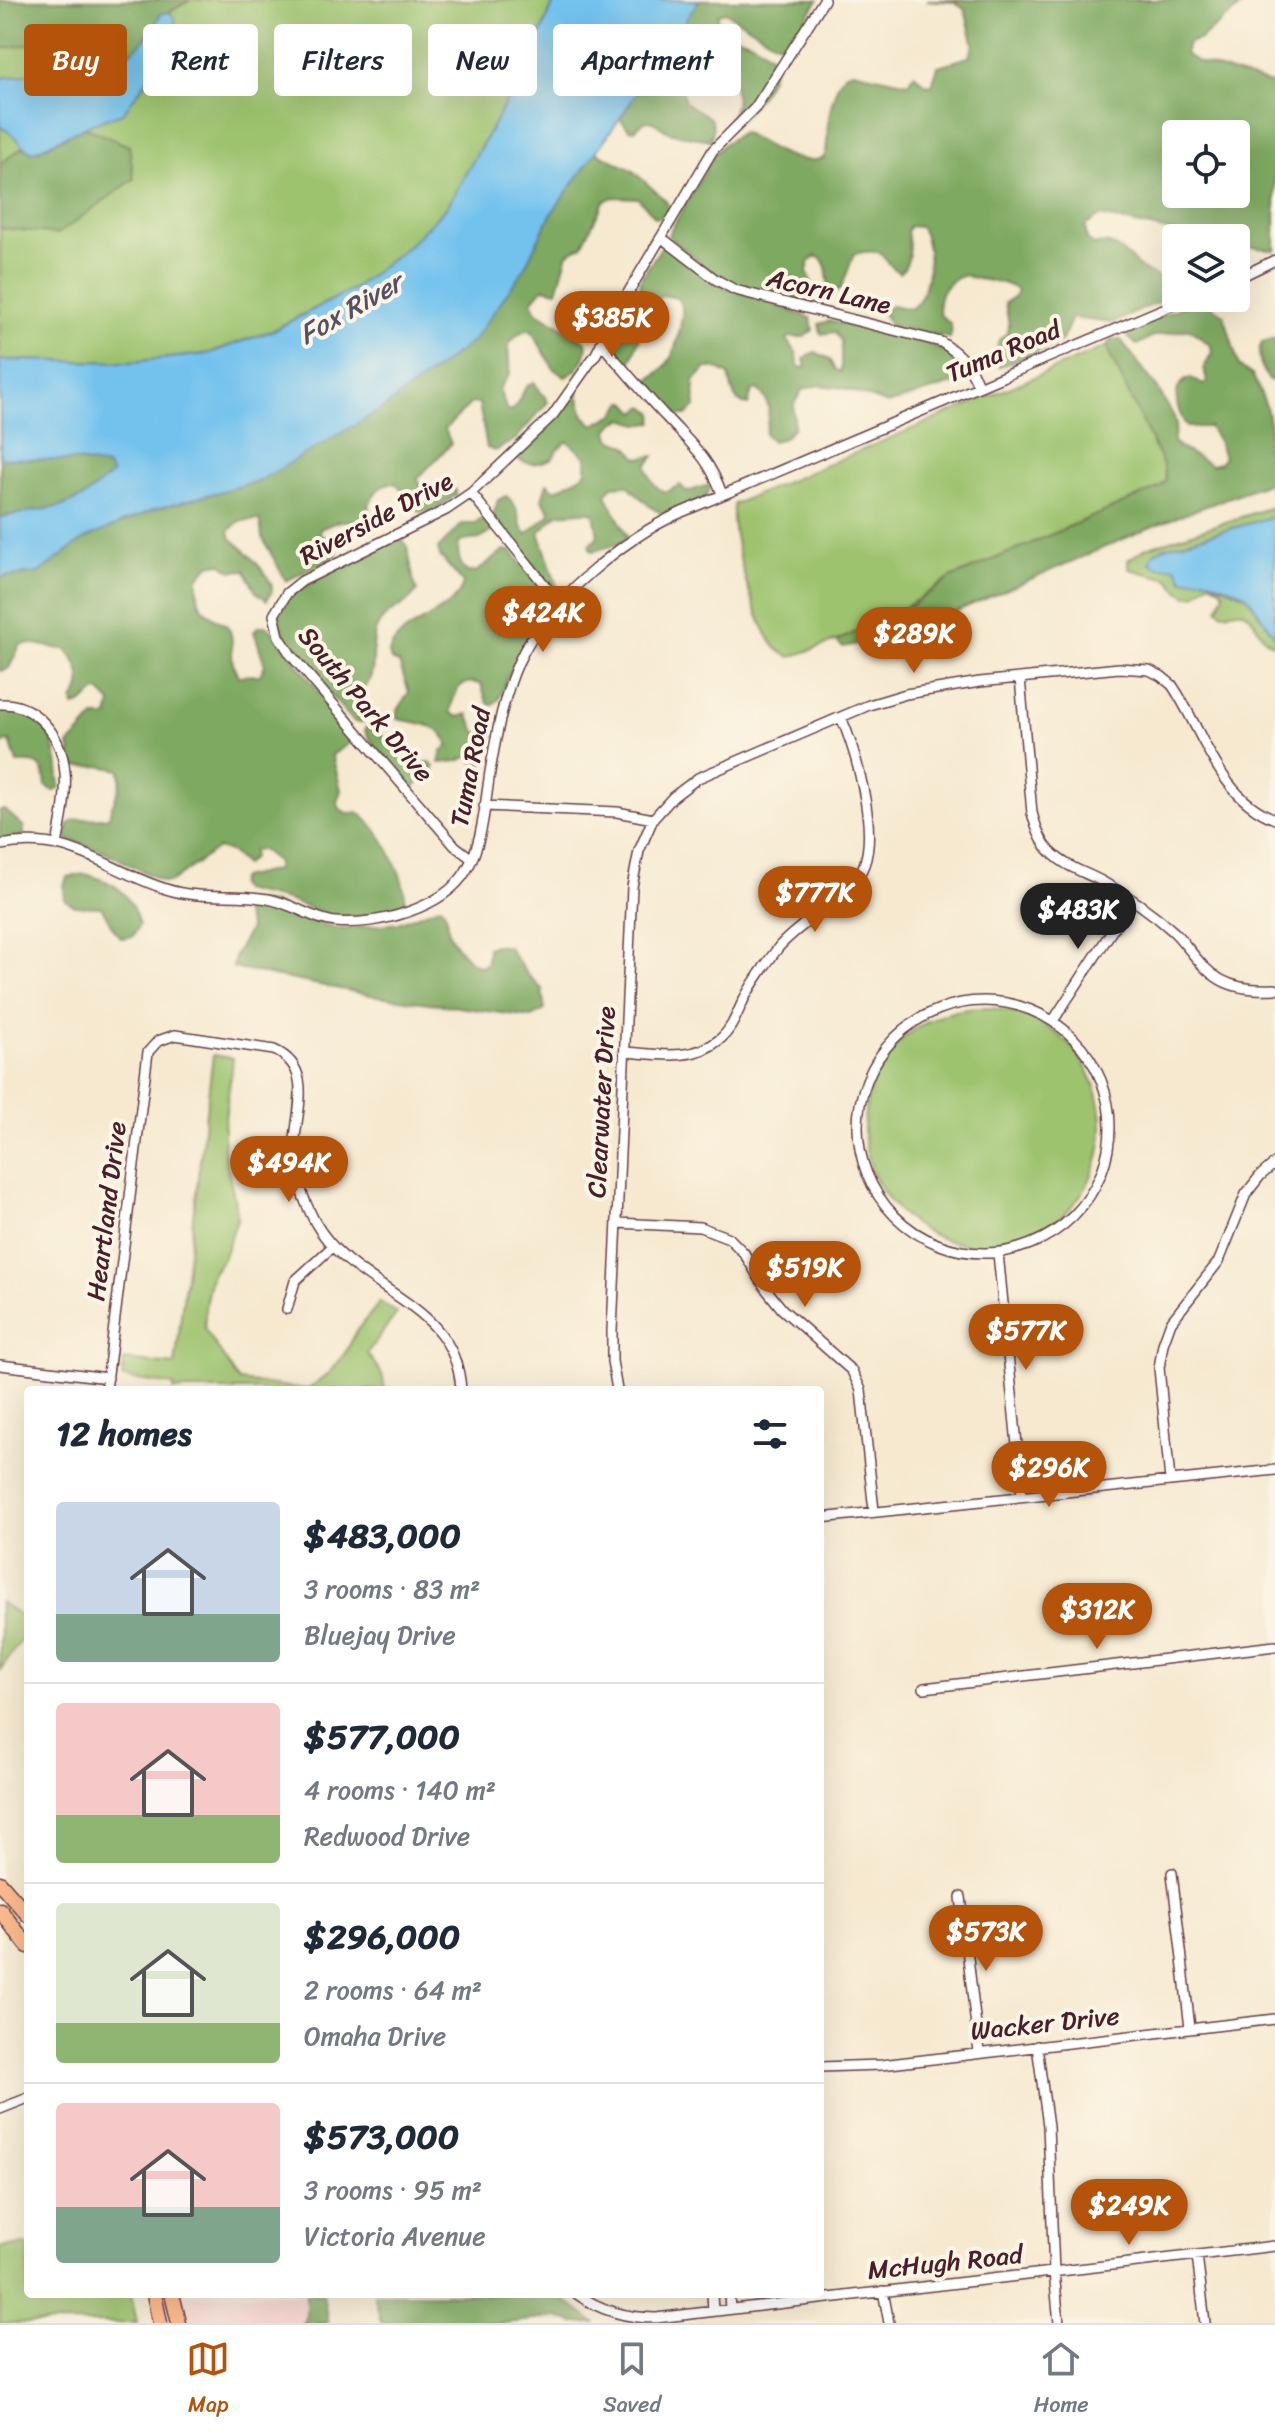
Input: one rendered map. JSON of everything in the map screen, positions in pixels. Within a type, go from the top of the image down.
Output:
[{"type":"main road","points":[[0,1883],[24,1910]]},
{"type":"main road","points":[[0,1910],[24,1941]]},
{"type":"main road","points":[[155,2298],[160,2323]]},
{"type":"main road","points":[[173,2298],[179,2323]]},
{"type":"street","name":"Riverside Drive","points":[[278,606],[287,593],[309,577],[446,510],[471,493],[553,415],[592,361],[637,277],[713,150],[755,108],[824,0]]},
{"type":"street","name":"Acorn Lane","points":[[662,238],[715,279],[735,290],[941,342],[971,367],[978,385]]},
{"type":"street","points":[[1250,272],[1275,260]]},
{"type":"street","name":"Tuma Road","points":[[0,845],[18,842],[57,845],[90,854],[169,890],[267,899],[289,904],[333,922],[362,923],[392,918],[422,907],[465,874],[476,850],[495,741],[520,660],[559,603],[624,547],[674,515],[1162,309]]},
{"type":"street","points":[[601,343],[670,422],[699,449],[715,473],[722,494]]},
{"type":"street","points":[[471,493],[559,603]]},
{"type":"street","name":"South Park Drive","points":[[278,606],[274,615],[276,626],[291,655],[455,846],[472,859]]},
{"type":"street","points":[[484,806],[617,812],[653,819],[673,797],[698,778],[869,705],[925,690],[1137,668],[1161,676],[1181,698],[1229,785],[1251,807],[1275,819]]},
{"type":"street","points":[[1020,678],[1032,813],[1038,834],[1051,851],[1071,868],[1102,881],[1132,900],[1174,932],[1203,966],[1223,981],[1245,988],[1275,989]]},
{"type":"street","points":[[0,704],[28,709],[55,734],[60,745],[66,779],[57,845]]},
{"type":"street","points":[[625,1052],[673,1056],[691,1054],[720,1040],[779,947],[801,924],[854,885],[864,865],[868,834],[859,765],[841,717]]},
{"type":"street","name":"Clearwater Drive","points":[[617,1386],[612,1341],[632,887],[639,851],[653,819]]},
{"type":"street","points":[[1053,1021],[1132,900]]},
{"type":"street","points":[[1000,1001],[1029,1009],[1053,1021],[1079,1043],[1095,1068],[1105,1093],[1109,1117],[1107,1155],[1095,1184],[1071,1216],[1049,1234],[1028,1245],[998,1253],[964,1252],[916,1233],[895,1217],[879,1198],[867,1174],[860,1149],[862,1095],[872,1066],[894,1037],[918,1019],[943,1007],[970,1002],[1000,1001]]},
{"type":"street","name":"Heartland Drive","points":[[107,1386],[148,1052],[158,1041],[175,1035],[274,1050],[288,1056],[297,1069],[301,1085],[294,1156],[299,1186],[311,1214],[332,1247]]},
{"type":"street","points":[[1170,1480],[1159,1368],[1163,1344],[1171,1322],[1219,1261],[1246,1194],[1275,1163]]},
{"type":"street","points":[[617,1223],[700,1227],[729,1238],[744,1253],[782,1309],[852,1371],[861,1390],[874,1511]]},
{"type":"street","points":[[287,1309],[295,1281],[332,1247],[360,1272],[423,1313],[447,1339],[460,1372],[461,1386]]},
{"type":"street","points":[[998,1253],[1022,1495]]},
{"type":"street","points":[[0,1365],[108,1378]]},
{"type":"street","points":[[824,1517],[1275,1470]]},
{"type":"street","points":[[924,1688],[1275,1646]]},
{"type":"street","points":[[1172,1873],[1190,2028]]},
{"type":"street","points":[[961,1897],[979,2052]]},
{"type":"street","name":"Wacker Drive","points":[[824,2067],[881,2065],[1275,2019]]},
{"type":"street","points":[[1037,2046],[1048,2126],[1059,2323]]},
{"type":"street","points":[[0,2109],[24,2100]]},
{"type":"street","name":"McHugh Road","points":[[824,2298],[1275,2246]]},
{"type":"street","points":[[1197,2255],[1205,2323]]},
{"type":"street","points":[[883,2291],[889,2323]]},
{"type":"street","name":"McHugh Road","points":[[583,2298],[617,2318],[656,2318],[824,2298]]},
{"type":"street","points":[[712,2298],[713,2311]]},
{"type":"street","points":[[729,2298],[730,2309]]},
{"type":"shaded area","points":[[176,2298],[313,2298],[318,2323],[181,2323]]},
{"type":"green space","points":[[0,0],[555,0],[537,42],[537,24],[428,24],[428,96],[509,96],[447,207],[405,249],[353,289],[273,330],[207,354],[131,362],[0,360]]},
{"type":"green space","points":[[0,0],[191,0],[161,14],[155,24],[143,24],[143,41],[127,55],[127,24],[24,24],[24,45],[0,49]]},
{"type":"green space","points":[[699,0],[818,0],[789,44],[776,43],[725,12],[718,14],[717,24],[683,24]]},
{"type":"green space","points":[[926,0],[1249,0],[1200,39],[1188,43],[1185,54],[1200,63],[1275,85],[1275,250],[1250,247],[1250,224],[1162,224],[1162,230],[1100,216],[1085,226],[1087,240],[1094,245],[1115,246],[1145,271],[1162,278],[1162,300],[1113,323],[1072,318],[1061,342],[999,367],[995,356],[999,340],[1007,333],[1009,325],[1005,303],[1015,296],[1017,290],[1011,286],[965,275],[947,285],[939,308],[940,315],[951,327],[950,338],[891,326],[882,312],[892,305],[910,309],[922,294],[929,258],[920,227],[910,226],[907,231],[908,259],[899,273],[879,253],[854,254],[841,289],[830,294],[826,267],[822,259],[816,256],[809,262],[807,272],[815,290],[798,302],[748,292],[722,280],[671,239],[668,235],[715,153],[724,144],[742,132],[792,157],[803,160],[824,158],[831,105],[844,74],[853,71],[908,83],[914,74],[932,85],[938,66],[969,57],[974,45],[965,10],[955,2]]},
{"type":"green space","points":[[741,38],[750,41],[774,59],[765,89],[727,130],[736,96],[741,96]]},
{"type":"green space","points":[[635,96],[684,96],[685,102],[708,116],[713,131],[711,140],[670,132],[648,121],[635,130],[629,129],[620,118]]},
{"type":"green space","points":[[84,127],[129,146],[134,179],[58,234],[0,228],[0,164],[22,147],[32,152],[40,150]]},
{"type":"green space","points":[[596,152],[632,170],[669,207],[665,216],[656,218],[638,198],[613,197],[604,201],[582,246],[568,253],[557,291],[543,288],[532,301],[536,311],[586,342],[586,353],[579,367],[565,377],[554,369],[531,330],[515,337],[508,346],[510,374],[499,389],[507,411],[514,409],[526,387],[534,382],[548,402],[516,439],[495,451],[487,448],[479,404],[471,403],[445,429],[451,444],[417,479],[425,490],[448,486],[456,490],[456,495],[436,509],[422,513],[397,484],[382,486],[368,506],[372,521],[339,521],[320,529],[320,535],[337,542],[337,556],[286,581],[262,537],[260,520],[239,521],[229,531],[231,539],[267,576],[272,588],[267,600],[256,592],[245,570],[232,571],[220,563],[209,565],[198,578],[198,598],[202,607],[227,626],[231,633],[233,663],[239,676],[260,675],[265,665],[254,631],[259,626],[268,626],[351,732],[348,744],[332,755],[341,790],[337,802],[341,811],[348,814],[357,812],[366,819],[383,840],[402,880],[405,904],[380,915],[335,917],[287,900],[242,890],[238,885],[241,878],[276,870],[277,862],[262,850],[253,850],[253,857],[245,865],[232,853],[218,848],[171,882],[163,882],[102,850],[68,840],[67,831],[73,821],[109,817],[119,789],[120,770],[101,766],[73,767],[69,745],[94,717],[108,717],[111,703],[98,690],[74,706],[73,700],[80,687],[80,673],[65,649],[20,645],[9,668],[0,671],[0,577],[38,573],[84,539],[155,509],[259,481],[522,272],[551,214]]},
{"type":"green space","points":[[664,243],[721,285],[811,318],[813,330],[804,337],[787,339],[797,354],[801,368],[806,367],[804,359],[815,352],[830,359],[836,370],[841,372],[841,341],[835,332],[821,334],[819,324],[829,321],[911,339],[941,349],[954,360],[956,383],[888,404],[843,388],[818,385],[802,390],[794,404],[794,427],[784,438],[772,441],[765,434],[768,410],[762,394],[757,389],[752,391],[748,405],[742,403],[734,394],[729,375],[716,368],[706,368],[694,381],[695,407],[686,415],[674,415],[646,387],[646,381],[661,371],[673,353],[682,316],[677,298],[662,295],[655,301],[664,327],[661,333],[655,333],[644,327],[630,363],[626,364],[607,339],[624,306],[634,308],[638,305],[641,278]]},
{"type":"green space","points":[[1170,312],[1220,312],[1224,315],[1239,366],[1253,376],[1266,406],[1270,427],[1266,448],[1271,457],[1275,456],[1275,480],[1156,525],[943,617],[853,645],[843,647],[838,643],[909,607],[951,578],[1161,487],[1166,480],[1163,465],[1108,351],[1112,339],[1121,340],[1158,389],[1176,424],[1173,442],[1211,465],[1220,463],[1224,457],[1209,427],[1187,427],[1177,400],[1179,387],[1184,382],[1191,378],[1204,385],[1207,382],[1204,368],[1212,352],[1211,346],[1190,329],[1153,336],[1137,345],[1128,337],[1137,326]]},
{"type":"green space","points":[[1275,338],[1275,378],[1270,381],[1262,367],[1259,352],[1262,342]]},
{"type":"green space","points":[[1108,346],[1163,465],[1166,480],[1161,487],[951,578],[891,616],[839,640],[791,657],[775,647],[760,620],[745,578],[735,535],[734,504]]},
{"type":"green space","points":[[577,391],[584,416],[594,425],[615,414],[623,402],[627,402],[636,412],[645,406],[654,413],[653,422],[641,424],[623,419],[608,430],[610,439],[626,445],[638,458],[654,456],[646,466],[658,488],[666,492],[680,485],[687,492],[710,487],[706,497],[692,506],[664,514],[648,505],[628,485],[612,486],[606,495],[628,537],[621,543],[594,551],[589,545],[598,536],[594,513],[559,513],[539,532],[559,592],[556,592],[493,516],[498,500],[506,496],[515,506],[527,534],[549,515],[550,511],[542,499],[547,483],[558,489],[586,471],[586,457],[567,441],[553,458],[530,463],[517,458],[517,454]]},
{"type":"green space","points":[[0,458],[78,461],[107,466],[113,474],[84,497],[62,506],[0,517]]},
{"type":"green space","points":[[1275,506],[1275,516],[1162,548],[1150,563],[1159,567],[1176,567],[1184,580],[1204,578],[1247,596],[1275,636],[1275,645],[1264,638],[1247,613],[1223,613],[1218,609],[1224,593],[1210,582],[1195,595],[1187,596],[1169,579],[1129,569],[1128,560],[1146,548]]},
{"type":"green space","points":[[480,520],[486,521],[492,531],[480,539],[460,541],[459,557],[464,569],[476,572],[504,550],[511,551],[535,581],[546,602],[546,610],[508,676],[499,699],[492,705],[487,702],[481,684],[467,683],[458,688],[450,712],[458,717],[468,714],[477,734],[488,715],[493,714],[492,744],[478,770],[470,756],[439,763],[442,751],[449,746],[446,738],[428,725],[397,719],[397,712],[409,692],[399,663],[391,660],[389,653],[402,634],[438,612],[458,594],[463,583],[440,556],[438,549],[462,524],[475,524]]},
{"type":"green space","points":[[401,538],[407,549],[417,591],[387,615],[375,632],[373,666],[368,683],[362,690],[369,712],[367,720],[358,723],[295,655],[279,623],[280,614],[289,597],[348,560]]},
{"type":"green space","points":[[13,709],[38,721],[51,738],[60,787],[54,791],[46,786],[38,765],[17,763],[10,741],[2,743],[0,754],[0,710]]},
{"type":"green space","points":[[373,724],[389,744],[420,763],[430,762],[434,767],[433,773],[413,787],[408,785],[365,731]]},
{"type":"green space","points":[[0,810],[5,810],[24,827],[24,836],[0,840]]},
{"type":"green space","points":[[85,874],[121,890],[139,925],[133,936],[121,938],[101,907],[75,906],[65,900],[67,877]]},
{"type":"green space","points":[[245,900],[274,903],[321,924],[343,929],[398,923],[441,906],[453,940],[472,962],[482,967],[487,962],[488,948],[494,945],[508,947],[542,989],[545,1010],[531,1017],[370,995],[233,968],[235,955],[250,929],[241,904]]},
{"type":"green space","points":[[983,1008],[1006,1010],[1028,1017],[1049,1028],[1067,1043],[1082,1061],[1093,1082],[1100,1104],[1100,1150],[1093,1172],[1082,1193],[1067,1211],[1049,1226],[1028,1237],[1006,1244],[983,1246],[960,1244],[938,1237],[917,1226],[899,1211],[884,1193],[873,1172],[866,1150],[864,1127],[866,1104],[873,1082],[884,1061],[899,1043],[917,1028],[938,1017],[960,1010]]},
{"type":"green space","points":[[213,1055],[233,1058],[224,1150],[238,1217],[224,1256],[211,1276],[205,1306],[205,1329],[239,1381],[282,1386],[174,1386],[122,1378],[124,1360],[175,1365]]},
{"type":"green space","points":[[380,1302],[397,1313],[367,1353],[382,1374],[384,1386],[312,1386],[330,1373],[357,1330]]},
{"type":"green space","points":[[0,1602],[24,1618],[24,1636],[0,1670]]},
{"type":"green space","points":[[24,2245],[24,2298],[132,2298],[137,2323],[0,2323],[0,2247]]},
{"type":"green space","points":[[306,2298],[324,2298],[328,2323],[303,2323]]},
{"type":"green space","points":[[375,2298],[562,2298],[595,2323],[574,2323],[558,2317],[504,2323],[381,2323]]},
{"type":"water","name":"Fox River","points":[[555,0],[699,0],[683,24],[553,24],[553,96],[635,96],[551,214],[522,272],[472,342],[384,408],[259,481],[155,509],[84,539],[38,573],[0,577],[0,517],[63,506],[84,497],[112,474],[107,466],[78,461],[0,458],[0,360],[131,362],[207,354],[274,330],[353,289],[405,249],[447,207],[509,96],[537,96],[537,42]]},
{"type":"water","points":[[169,12],[175,18],[175,24],[155,24],[161,14]]},
{"type":"water","points":[[143,42],[143,85],[123,113],[84,127],[33,152],[0,127],[0,78],[24,75],[24,96],[127,96],[127,54]]},
{"type":"water","points":[[1275,516],[1275,636],[1247,596],[1239,591],[1204,578],[1184,580],[1176,567],[1159,567],[1150,563],[1154,553],[1162,548]]}]
